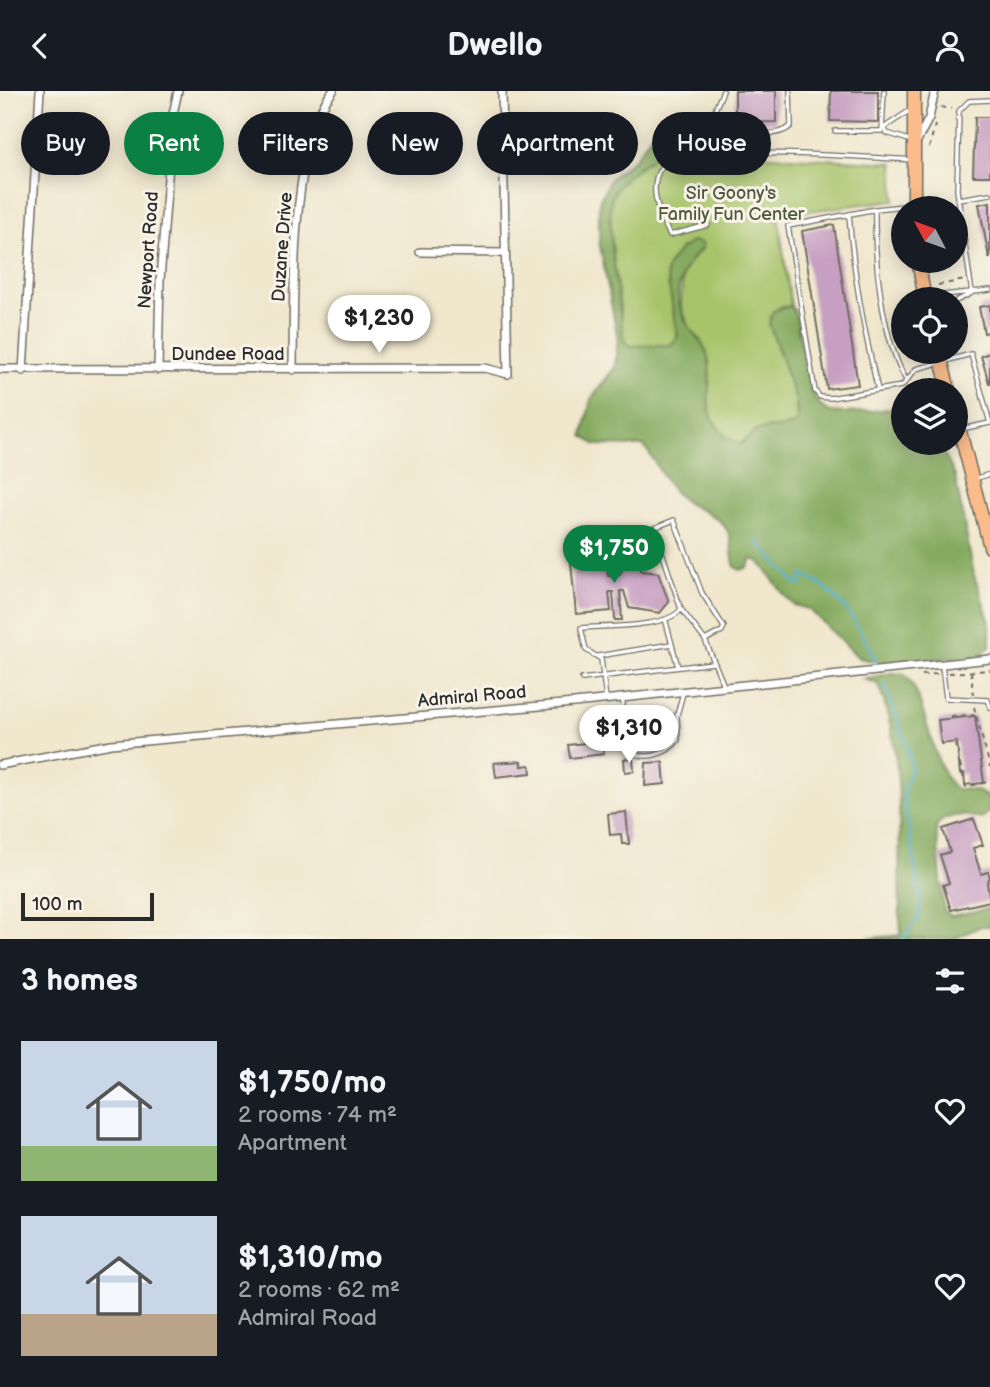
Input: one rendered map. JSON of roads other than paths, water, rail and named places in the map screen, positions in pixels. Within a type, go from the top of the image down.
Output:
[{"type":"main road","points":[[914,91],[914,196]]},
{"type":"main road","points":[[966,455],[990,547]]},
{"type":"street","points":[[23,370],[40,91]]},
{"type":"street","name":"Newport Road","points":[[158,370],[160,280],[173,114],[178,91]]},
{"type":"street","name":"Duzane Drive","points":[[293,370],[304,162],[316,117],[333,91]]},
{"type":"street","name":"Dundee Road","points":[[0,369],[485,368],[508,374],[502,91]]},
{"type":"street","points":[[914,144],[929,118],[935,91]]},
{"type":"street","points":[[420,252],[505,253]]},
{"type":"street","name":"Admiral Road","points":[[0,765],[111,744],[606,699],[990,659]]},
{"type":"lane","points":[[723,91],[711,119],[716,126],[764,133],[785,131],[791,126],[790,91]]},
{"type":"lane","points":[[884,91],[884,127],[887,133],[914,144]]},
{"type":"lane","points":[[958,196],[959,111],[969,101],[990,100]]},
{"type":"lane","points":[[835,131],[883,131],[884,127],[914,108]]},
{"type":"lane","points":[[854,122],[854,131]]},
{"type":"lane","points":[[866,122],[866,131]]},
{"type":"lane","points":[[708,225],[670,235],[658,214],[654,183],[663,164],[680,155],[729,153],[848,155],[914,160]]},
{"type":"lane","points":[[968,197],[990,194]]},
{"type":"lane","points":[[891,208],[788,226],[815,391],[820,397],[830,398],[891,388]]},
{"type":"lane","points":[[875,209],[875,245],[880,284],[897,363],[905,378]]},
{"type":"lane","points":[[849,214],[852,261],[862,325],[878,390]]},
{"type":"lane","points":[[968,266],[972,293]]},
{"type":"lane","points":[[968,295],[990,290]]},
{"type":"lane","points":[[968,292],[972,293]]},
{"type":"lane","points":[[968,354],[971,354],[990,423],[968,427]]},
{"type":"lane","points":[[908,378],[916,369],[926,364]]},
{"type":"lane","points":[[972,479],[990,474]]},
{"type":"lane","points":[[705,640],[722,631],[723,627],[702,593],[674,520],[654,527],[681,609],[705,640],[724,686]]},
{"type":"lane","points":[[606,699],[601,659],[594,656],[582,643],[582,628],[666,621],[681,609]]},
{"type":"lane","points":[[666,621],[678,667]]},
{"type":"lane","points":[[594,656],[672,644]]},
{"type":"lane","points":[[582,679],[713,663]]},
{"type":"lane","points":[[942,664],[946,698],[988,700],[990,707]]},
{"type":"lane","points":[[623,697],[623,727],[629,751],[637,755],[652,755],[668,752],[678,740],[677,715],[684,690]]},
{"type":"waterway","points":[[755,539],[795,583],[801,585],[802,575],[838,600],[855,622],[876,661]]},
{"type":"waterway","points":[[884,683],[907,745],[911,767],[903,794],[920,895],[919,917],[903,939]]},
{"type":"park label","name":"Sir Goony's Family Fun Center","points":[[731,204]]}]
